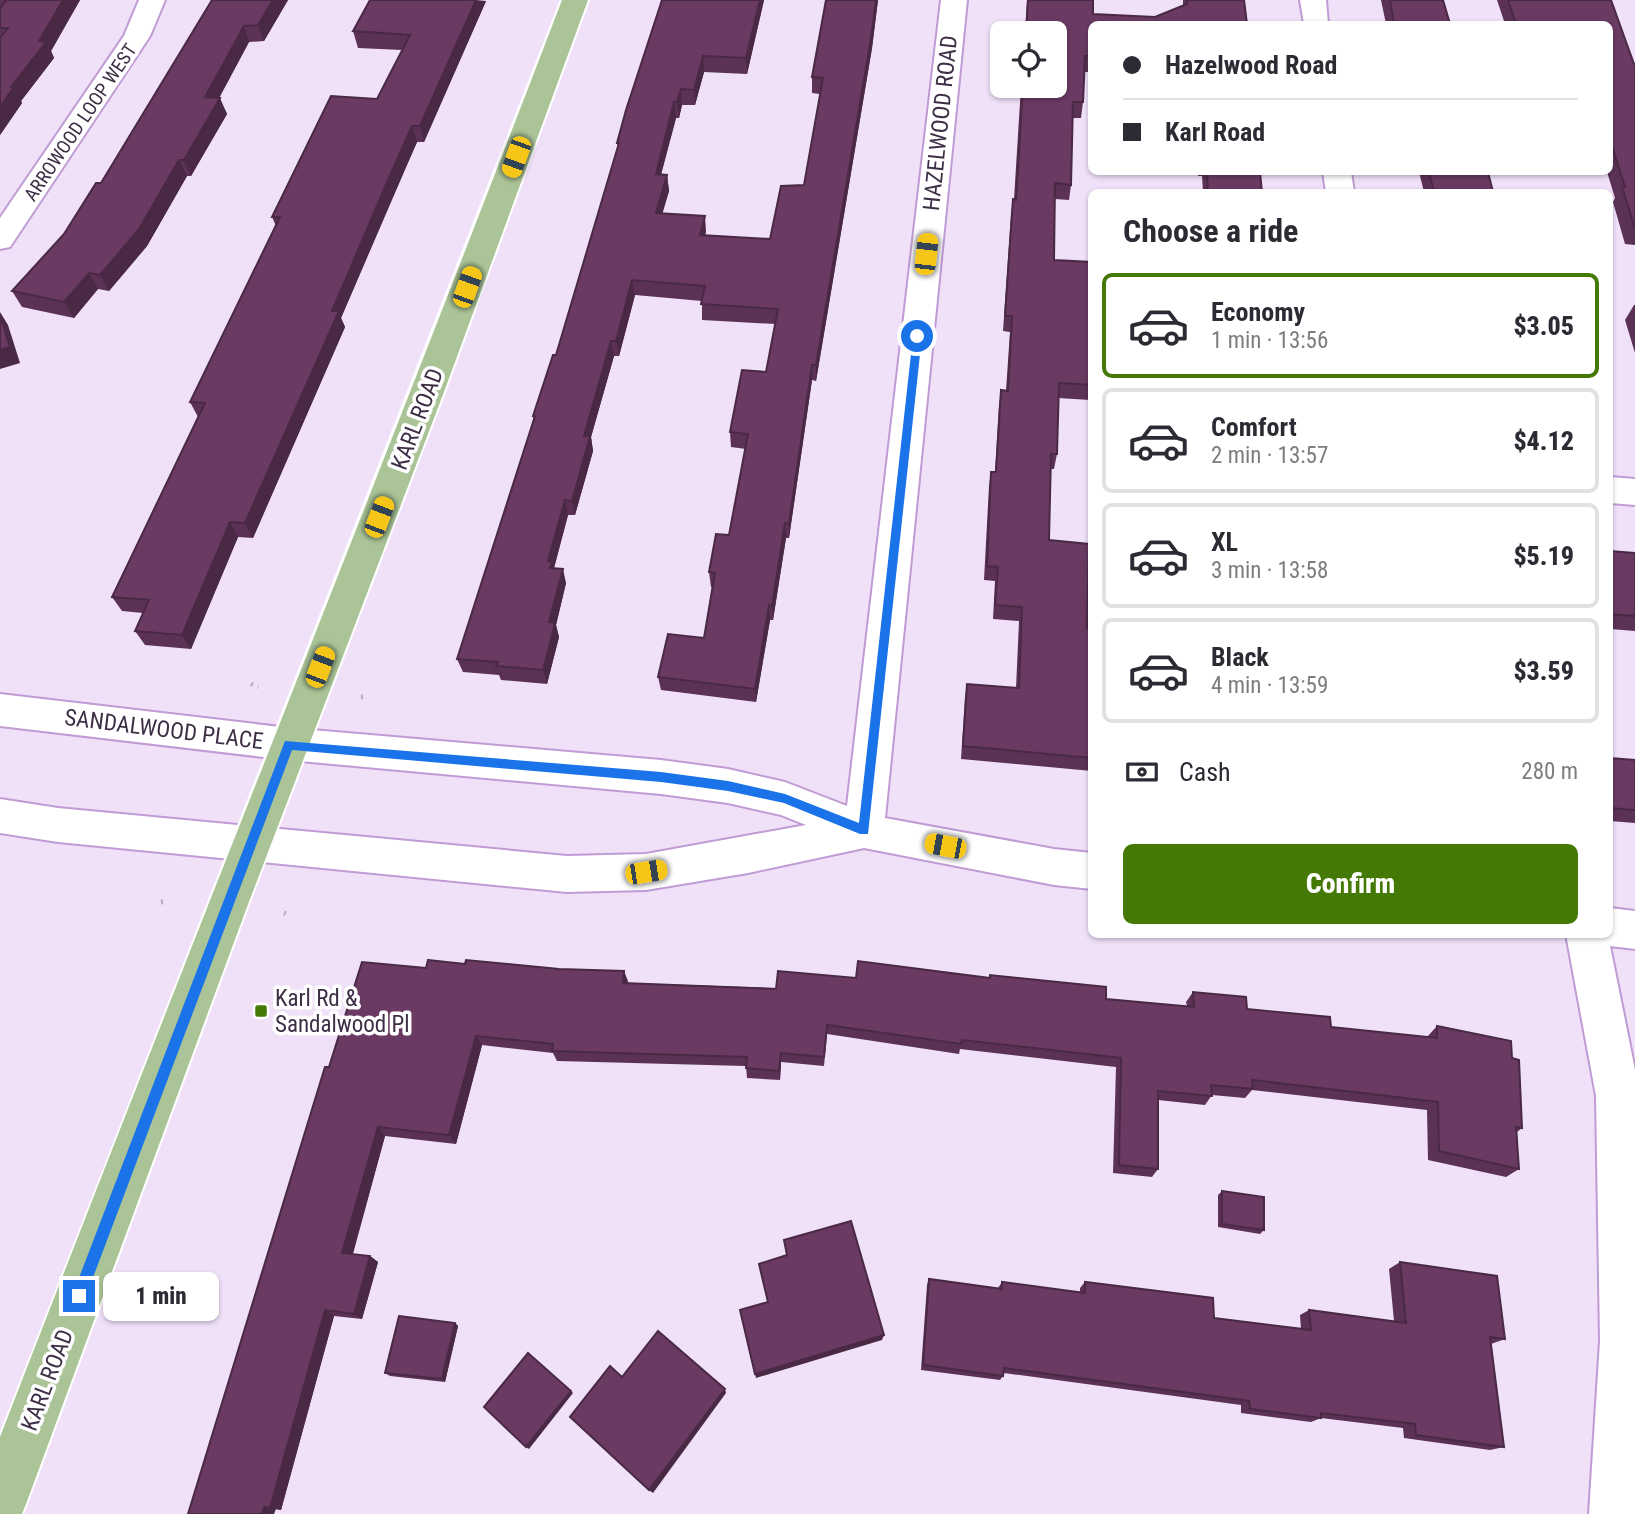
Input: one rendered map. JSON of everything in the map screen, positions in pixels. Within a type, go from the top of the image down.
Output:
[{"type":"main road","name":"KARL ROAD","points":[[0,1504],[250,843],[428,392],[575,0]]},
{"type":"street","name":"ARROWOOD LOOP WEST","points":[[0,240],[137,36],[152,0]]},
{"type":"street","name":"HAZELWOOD ROAD","points":[[864,831],[954,0]]},
{"type":"street","points":[[1313,0],[1316,21]]},
{"type":"street","points":[[1613,490],[1635,492]]},
{"type":"street","name":"SANDALWOOD PLACE","points":[[0,710],[289,744],[661,777],[728,786],[785,799],[864,831],[1054,867],[1088,871]]},
{"type":"street","name":"SANDALWOOD PLACE","points":[[0,816],[58,825],[566,874],[646,872],[748,855],[864,831]]},
{"type":"street","points":[[1613,927],[1635,930]]},
{"type":"street","points":[[1588,938],[1618,1096],[1624,1341],[1615,1514]]},
{"type":"path","points":[[251,684],[258,687]]},
{"type":"path","points":[[161,902],[168,901]]},
{"type":"path","points":[[284,913],[291,916]]},
{"type":"building","points":[[6,0],[63,0],[39,41],[46,42],[11,87],[14,87],[0,107],[0,38],[8,28],[0,28],[0,9]]},
{"type":"building","points":[[212,0],[273,0],[258,25],[244,26],[205,97],[220,98],[184,160],[179,160],[139,229],[100,275],[89,273],[64,302],[12,291],[64,234],[96,183],[101,183]]},
{"type":"building","points":[[370,0],[476,0],[420,126],[412,126],[391,173],[332,311],[339,311],[245,523],[230,522],[182,635],[135,631],[149,600],[112,597],[205,403],[190,402],[280,217],[272,217],[331,96],[377,99],[410,35],[353,31]]},
{"type":"building","points":[[662,0],[760,0],[746,58],[703,56],[694,90],[681,89],[677,102],[674,102],[656,174],[667,175],[656,213],[705,216],[700,235],[770,239],[781,186],[804,185],[823,78],[812,77],[826,0],[876,0],[816,365],[812,365],[789,524],[785,523],[755,689],[658,677],[668,634],[704,638],[715,573],[709,572],[716,534],[729,535],[748,434],[730,432],[742,370],[766,372],[778,309],[701,304],[705,286],[632,280],[616,341],[611,341],[584,436],[590,436],[572,501],[565,500],[548,561],[552,562],[550,568],[563,569],[549,622],[555,623],[543,670],[496,666],[498,662],[457,659],[533,416],[553,355],[556,355],[619,143],[626,110]]},
{"type":"building","points":[[1028,0],[1093,0],[1093,14],[1155,17],[1187,4],[1187,0],[1244,0],[1247,21],[1088,21],[1088,56],[1085,56],[1083,102],[1073,102],[1071,185],[1055,183],[1054,260],[1088,262],[1088,385],[1059,383],[1057,454],[1051,454],[1049,540],[1088,544],[1088,758],[963,746],[967,684],[1019,688],[1022,607],[995,605],[998,567],[987,566],[991,472],[996,472],[1001,390],[1008,391],[1012,316],[1005,316],[1013,199],[1016,200],[1022,98],[1067,98],[1067,21],[1027,21]]},
{"type":"building","points":[[1390,0],[1443,0],[1449,21],[1394,21]]},
{"type":"building","points":[[1508,0],[1611,0],[1635,64],[1635,229],[1613,149],[1613,21],[1515,21]]},
{"type":"building","points":[[1207,175],[1260,175],[1262,189],[1208,189]]},
{"type":"building","points":[[1430,175],[1489,175],[1492,189],[1433,189]]},
{"type":"building","points":[[0,315],[10,347],[0,350]]},
{"type":"building","points":[[1613,551],[1635,553],[1635,616],[1613,614]]},
{"type":"building","points":[[1613,758],[1635,760],[1635,810],[1613,808]]},
{"type":"building","points":[[428,960],[465,964],[466,960],[559,969],[624,971],[623,983],[776,989],[778,971],[856,978],[858,961],[990,978],[990,975],[1106,987],[1106,999],[1194,1007],[1193,992],[1246,997],[1247,1009],[1330,1017],[1331,1027],[1437,1038],[1437,1026],[1511,1041],[1512,1058],[1519,1060],[1522,1128],[1516,1127],[1519,1169],[1439,1151],[1438,1102],[1252,1080],[1253,1089],[1211,1085],[1212,1096],[1158,1091],[1158,1169],[1119,1165],[1121,1058],[962,1040],[961,1044],[827,1025],[824,1057],[781,1053],[779,1071],[746,1068],[747,1057],[552,1051],[553,1044],[476,1036],[449,1135],[378,1127],[342,1253],[370,1256],[354,1314],[325,1310],[270,1508],[264,1507],[262,1514],[188,1514],[325,1067],[329,1067],[362,962],[426,968]]},
{"type":"building","points":[[1222,1191],[1264,1197],[1264,1230],[1222,1224]]},
{"type":"building","points":[[851,1221],[884,1335],[755,1374],[740,1310],[768,1302],[759,1264],[787,1255],[784,1240]]},
{"type":"building","points":[[1400,1262],[1497,1276],[1505,1339],[1490,1337],[1504,1447],[1416,1435],[1415,1424],[1321,1413],[1321,1418],[1250,1409],[1249,1401],[1004,1368],[1003,1376],[923,1365],[929,1279],[1002,1289],[1002,1282],[1085,1293],[1085,1282],[1213,1298],[1214,1318],[1311,1330],[1309,1310],[1406,1323]]},
{"type":"building","points":[[399,1316],[455,1323],[442,1379],[385,1373]]},
{"type":"building","points":[[658,1331],[725,1389],[649,1490],[570,1417],[610,1366],[622,1377]]},
{"type":"building","points":[[528,1353],[571,1391],[526,1447],[484,1407]]},
{"type":"place","name":"Karl Rd & Sandalwood Pl","points":[[261,1011]]},
{"type":"route","points":[[79,1296],[289,744],[661,777],[728,786],[785,799],[864,831],[917,336]]}]
